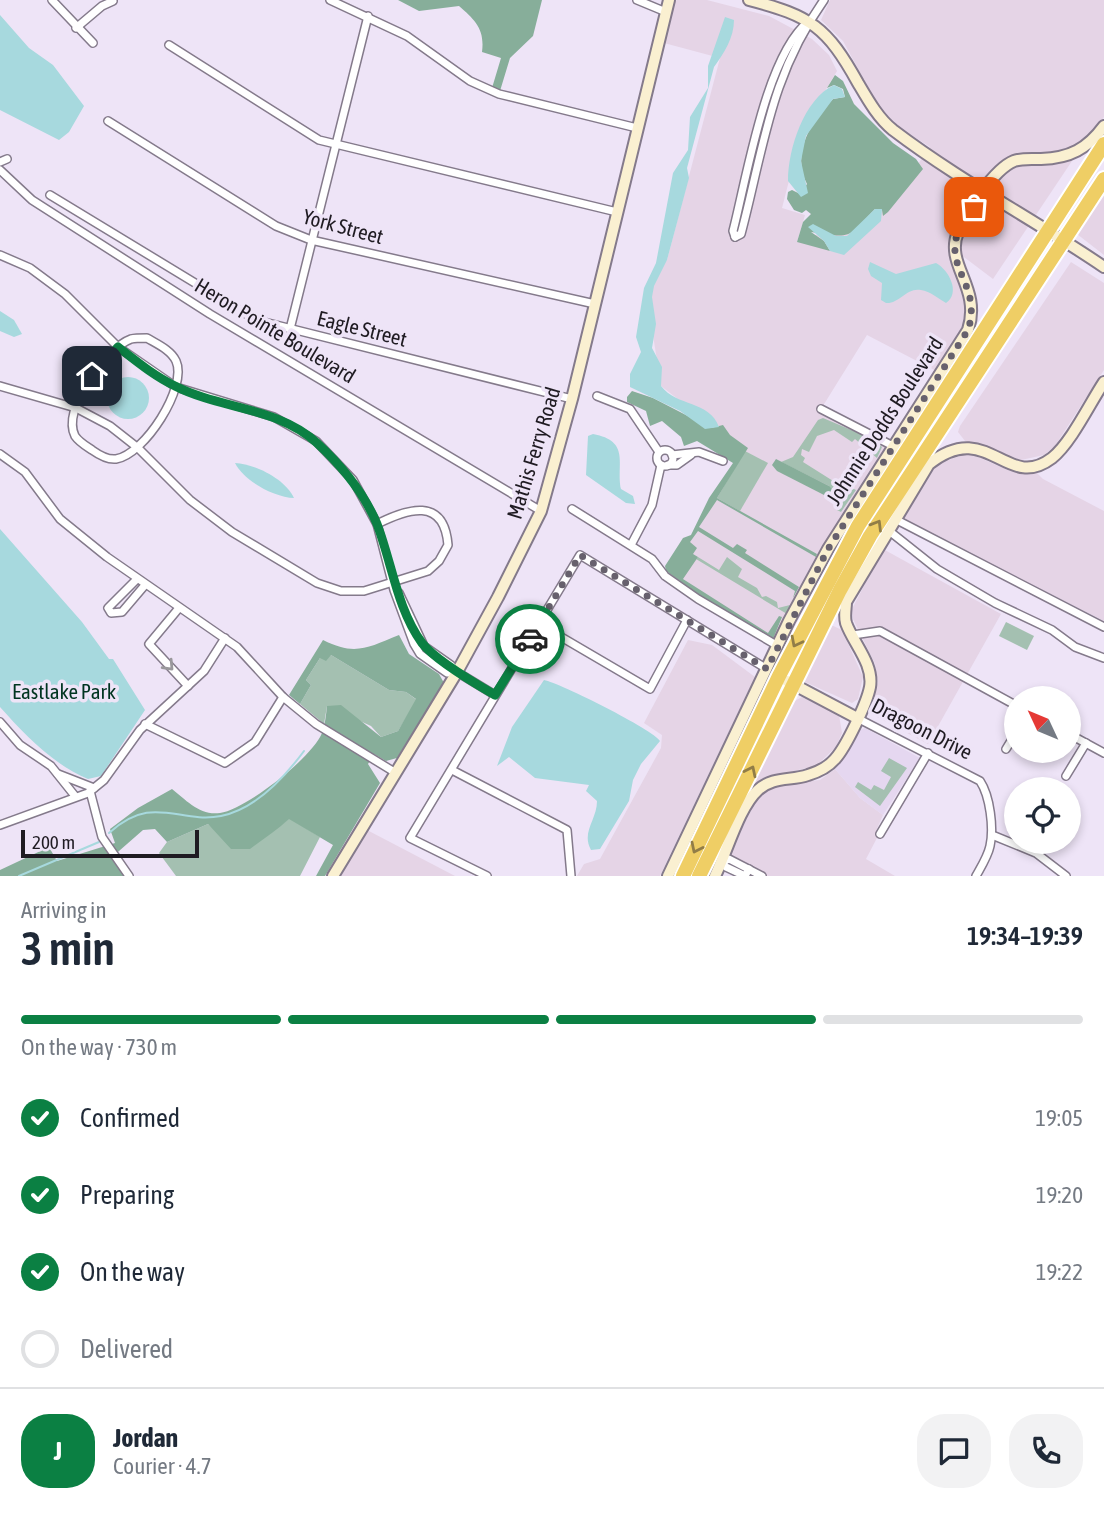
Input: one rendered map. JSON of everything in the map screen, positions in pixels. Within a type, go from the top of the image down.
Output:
[{"type":"highway","name":"Johnnie Dodds Boulevard","points":[[682,876],[773,672],[858,526],[1104,144]]},
{"type":"highway","points":[[1065,240],[1066,219],[1104,162]]},
{"type":"highway","points":[[699,876],[870,536],[1104,179]]},
{"type":"highway","points":[[962,394],[988,341],[1044,254],[1048,229]]},
{"type":"street","points":[[52,0],[93,43]]},
{"type":"street","points":[[330,0],[407,36],[470,81],[499,94],[637,128]]},
{"type":"street","points":[[637,0],[667,6]]},
{"type":"street","points":[[749,0],[809,20],[828,37],[843,56],[869,103],[891,128],[983,192],[1048,229],[1104,267]]},
{"type":"street","points":[[809,20],[799,29],[777,66],[733,231],[734,237],[741,234],[778,84],[809,20],[824,0]]},
{"type":"street","points":[[76,28],[102,6],[113,1]]},
{"type":"street","name":"Mathis Ferry Road","points":[[333,876],[457,673],[541,511],[572,398],[667,6]]},
{"type":"street","points":[[290,329],[368,16]]},
{"type":"street","points":[[169,45],[319,140],[617,212]]},
{"type":"street","name":"York Street","points":[[107,121],[276,226],[311,240],[595,304]]},
{"type":"street","name":"Johnnie Dodds Boulevard","points":[[668,876],[773,672],[778,646],[828,549],[968,330],[973,301],[956,258],[955,242],[958,232],[983,192],[1005,165],[1017,159],[1050,159],[1074,153],[1093,140],[1104,125]]},
{"type":"street","name":"Heron Pointe Boulevard","points":[[0,170],[12,185],[32,200],[187,299],[541,511]]},
{"type":"street","name":"Eagle Street","points":[[50,195],[256,320],[572,398]]},
{"type":"street","points":[[0,255],[30,268],[65,294],[118,347],[176,387],[274,417],[316,441],[353,480],[377,524],[393,581],[420,640],[457,673],[495,695]]},
{"type":"street","points":[[147,338],[164,347],[175,358],[179,369],[176,387],[162,416],[138,448],[115,459],[103,457],[75,436],[73,424],[76,408],[92,376],[118,347],[131,339],[147,338]]},
{"type":"street","points":[[715,876],[748,803],[757,790],[779,779],[806,776],[827,766],[841,750],[871,680],[869,668],[845,621],[846,601],[929,464],[956,447],[979,449],[1027,468],[1052,458],[1102,385]]},
{"type":"street","points":[[0,386],[76,408],[110,426],[138,448],[190,500],[232,532],[317,583],[341,590],[364,591],[434,566],[448,545],[447,534],[436,516],[424,510],[409,510],[377,524]]},
{"type":"street","points":[[597,396],[630,409],[659,447],[657,460],[664,465],[677,465],[694,453]]},
{"type":"street","points":[[821,409],[893,446]]},
{"type":"street","points":[[659,452],[665,450],[672,456]]},
{"type":"street","points":[[631,545],[652,505],[664,465],[672,456],[694,453],[723,461]]},
{"type":"street","points":[[0,454],[26,472],[60,519],[145,585],[225,638],[283,697],[316,724],[396,773]]},
{"type":"street","points":[[572,509],[652,559],[665,576],[698,599],[778,646]]},
{"type":"street","points":[[895,519],[1104,626]]},
{"type":"street","points":[[888,530],[937,569],[995,603],[1052,630],[1075,647],[1104,658]]},
{"type":"street","points":[[487,876],[410,838],[580,555],[773,672]]},
{"type":"street","points":[[137,579],[111,602],[108,607],[111,613],[115,615],[122,612],[145,585]]},
{"type":"street","points":[[179,608],[149,643],[188,686]]},
{"type":"street","points":[[539,624],[650,689],[687,620]]},
{"type":"street","points":[[853,635],[880,631],[1004,699]]},
{"type":"street","points":[[0,825],[92,790],[115,769],[145,724],[208,666],[225,638]]},
{"type":"street","name":"Dragoon Drive","points":[[773,672],[980,781],[985,789],[992,835],[990,849],[976,876]]},
{"type":"street","points":[[145,724],[225,763],[255,742],[283,697]]},
{"type":"street","points":[[1,726],[57,774],[75,796]]},
{"type":"street","points":[[1082,741],[1104,753]]},
{"type":"street","points":[[1066,776],[1086,743]]},
{"type":"street","points":[[880,834],[928,753]]},
{"type":"street","points":[[452,770],[567,830],[571,876]]},
{"type":"street","points":[[57,774],[92,790]]},
{"type":"street","points":[[92,790],[102,837],[129,876]]},
{"type":"street","points":[[992,835],[1036,853],[1066,876]]},
{"type":"street","points":[[722,862],[726,867],[762,876]]},
{"type":"shaded area","points":[[398,0],[542,0],[533,36],[510,58],[500,91],[492,88],[501,58],[482,52],[480,31],[465,11],[459,6],[419,11]]},
{"type":"shaded area","points":[[677,0],[707,0],[769,16],[812,39],[829,55],[837,71],[802,130],[782,208],[805,215],[797,242],[887,208],[930,147],[900,128],[877,104],[843,41],[821,20],[830,0],[1104,0],[1104,117],[1091,135],[1079,145],[1051,152],[1072,161],[993,279],[956,251],[973,315],[940,373],[867,335],[821,409],[893,446],[776,639],[770,638],[670,570],[745,451],[661,386],[647,297],[655,273],[667,260],[720,58],[664,43],[673,3]]},
{"type":"shaded area","points":[[0,15],[29,48],[53,65],[84,106],[69,132],[59,140],[0,110]]},
{"type":"shaded area","points":[[725,17],[734,20],[732,33],[725,51],[714,67],[687,168],[689,178],[667,260],[654,286],[652,297],[656,324],[652,348],[662,367],[661,386],[675,397],[708,412],[719,427],[705,429],[680,411],[630,387],[630,374],[641,352],[636,337],[644,288],[656,263],[673,173],[688,150],[690,117],[708,88],[708,66]]},
{"type":"shaded area","points":[[835,75],[843,81],[854,104],[893,143],[916,159],[923,169],[883,216],[882,210],[875,209],[848,234],[811,232],[824,241],[830,251],[797,242],[803,222],[811,214],[806,210],[802,213],[794,210],[787,199],[788,192],[792,190],[800,194],[807,184],[801,161],[802,149],[811,127],[833,99],[845,97],[843,89],[834,85],[827,88]]},
{"type":"shaded area","points":[[834,85],[842,89],[845,97],[833,99],[806,136],[801,161],[808,193],[801,197],[788,181],[795,140],[814,101]]},
{"type":"shaded area","points":[[1104,188],[1104,255],[1077,234]]},
{"type":"shaded area","points":[[875,209],[882,209],[881,221],[844,255],[830,251],[824,241],[808,227],[813,224],[836,236],[847,236]]},
{"type":"shaded area","points":[[870,262],[896,274],[936,263],[949,276],[953,294],[946,303],[928,292],[916,290],[886,303],[881,300],[882,283],[871,276],[868,269]]},
{"type":"shaded area","points":[[1071,262],[1104,283],[1104,370],[1055,446],[1044,455],[1021,460],[965,441],[958,432],[960,426]]},
{"type":"shaded area","points":[[0,311],[14,320],[22,334],[14,337],[0,331]]},
{"type":"shaded area","points":[[128,377],[143,383],[149,398],[143,413],[128,419],[113,413],[107,398],[113,383]]},
{"type":"shaded area","points":[[632,391],[653,398],[711,428],[723,425],[730,435],[748,448],[717,498],[817,554],[816,557],[717,500],[699,527],[733,548],[737,544],[747,550],[745,553],[799,587],[793,598],[795,591],[698,531],[690,542],[697,548],[693,554],[698,557],[683,579],[768,633],[779,616],[782,617],[773,639],[705,599],[666,571],[665,566],[683,538],[691,535],[709,498],[733,463],[697,441],[684,446],[681,437],[662,421],[650,426],[646,411],[627,402]]},
{"type":"shaded area","points":[[823,418],[875,440],[882,447],[877,458],[855,439],[852,442],[834,430],[817,436],[809,452],[802,449],[801,455],[805,458],[803,462],[849,491],[852,488],[856,490],[841,512],[837,510],[839,505],[826,496],[829,486],[781,462],[793,457],[818,420]]},
{"type":"shaded area","points":[[593,434],[605,437],[617,448],[621,489],[633,496],[635,504],[626,503],[586,475],[588,436]]},
{"type":"shaded area","points":[[745,451],[768,463],[740,511],[717,498]]},
{"type":"shaded area","points":[[969,453],[1010,471],[1037,473],[1043,479],[1104,511],[1104,621],[905,521],[902,515],[936,464]]},
{"type":"shaded area","points":[[776,459],[829,486],[837,494],[826,496],[777,471],[772,465]]},
{"type":"shaded area","points":[[235,463],[269,474],[284,485],[294,498],[260,487],[245,476]]},
{"type":"shaded area","name":"Eastlake Park","points":[[0,529],[82,622],[109,659],[113,659],[145,710],[101,776],[88,779],[52,758],[0,707]]},
{"type":"shaded area","points":[[883,549],[1001,614],[928,744],[873,715],[871,709],[878,682],[875,664],[853,619],[852,609]]},
{"type":"shaded area","points":[[698,557],[719,570],[727,557],[742,569],[738,577],[757,588],[762,597],[766,596],[777,602],[778,608],[790,605],[787,614],[696,559]]},
{"type":"shaded area","points":[[1006,622],[1034,636],[1027,650],[999,636]]},
{"type":"shaded area","points":[[827,623],[842,630],[863,677],[858,699],[852,703],[805,682],[803,675]]},
{"type":"shaded area","points":[[399,635],[409,654],[439,674],[444,683],[397,758],[386,761],[374,754],[368,764],[380,783],[325,876],[316,876],[333,845],[289,819],[250,849],[231,849],[208,824],[167,842],[155,829],[143,830],[111,858],[124,876],[0,876],[0,870],[49,847],[57,861],[115,843],[110,829],[138,808],[172,789],[206,812],[220,813],[246,802],[277,781],[306,755],[322,733],[327,706],[341,705],[381,737],[398,731],[416,699],[406,692],[389,690],[331,655],[326,661],[320,658],[306,680],[311,685],[300,704],[289,695],[323,640],[353,649],[378,644]]},
{"type":"shaded area","points":[[688,640],[712,645],[755,677],[660,876],[577,876],[584,864],[600,859],[661,748],[662,735],[644,723]]},
{"type":"shaded area","points":[[331,655],[389,690],[406,692],[417,700],[398,731],[381,737],[371,726],[327,706],[324,724],[300,704],[311,685],[306,680],[320,658]]},
{"type":"shaded area","points":[[544,680],[606,708],[642,727],[660,741],[641,764],[633,780],[629,801],[600,849],[591,850],[588,844],[597,801],[586,791],[589,785],[535,778],[509,757],[497,766],[512,727]]},
{"type":"shaded area","points":[[802,697],[839,715],[842,733],[836,747],[816,766],[771,776],[750,787],[791,703]]},
{"type":"shaded area","points":[[865,728],[920,758],[883,815],[860,798],[835,769],[857,731]]},
{"type":"shaded area","points":[[889,758],[907,768],[880,806],[855,787],[858,782],[871,790],[874,785],[884,790],[891,777],[881,771]]},
{"type":"shaded area","points":[[835,769],[860,798],[883,815],[876,831],[878,836],[866,859],[895,876],[768,876],[727,857],[758,797],[777,785],[820,780]]},
{"type":"shaded area","points":[[289,818],[320,837],[300,876],[176,876],[159,853],[167,842],[208,824],[228,836],[249,839],[270,832]]},
{"type":"shaded area","points":[[367,830],[455,876],[339,876]]},
{"type":"waterway","points":[[109,833],[125,821],[152,812],[206,817],[221,816],[246,807],[288,772],[304,751]]},
{"type":"waterway","points":[[19,876],[99,842]]},
{"type":"way so far","points":[[530,639],[580,555],[767,669],[789,621],[828,549],[968,330],[973,316],[973,301],[956,258],[955,242],[958,232],[974,207]]},
{"type":"route","points":[[92,376],[102,361],[118,347],[146,369],[176,387],[274,417],[316,441],[353,480],[377,524],[393,581],[416,634],[424,646],[452,665],[457,673],[495,695],[530,639]]}]
